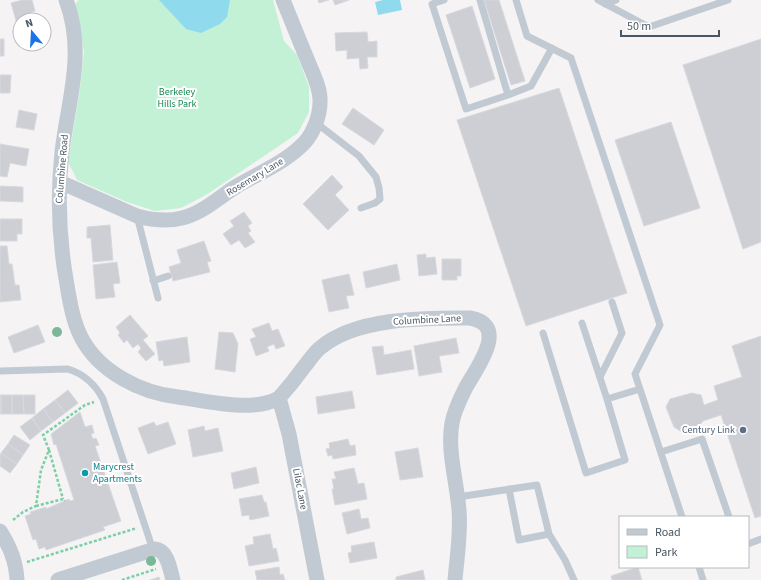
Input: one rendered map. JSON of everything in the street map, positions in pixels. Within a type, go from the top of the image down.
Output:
[{"type":"street","name":"Columbine Road","points":[[66,0],[72,20],[76,66],[62,152],[59,226],[71,312],[82,338],[93,354],[113,372],[132,384],[156,393],[220,403],[254,406],[268,403],[279,398]]},
{"type":"street","name":"Rosemary Lane","points":[[60,182],[137,216],[148,219],[170,220],[183,218],[202,210],[236,187],[286,157],[306,141],[315,122],[321,100],[316,81],[283,0]]},
{"type":"street","name":"Columbine Lane","points":[[279,398],[319,348],[347,333],[372,325],[402,320],[470,318],[479,319],[486,326],[489,334],[489,344],[484,358],[466,388],[452,422],[451,446],[459,512],[455,580]]},
{"type":"street","name":"Lilac Lane","points":[[279,398],[289,434],[317,580]]},
{"type":"street","points":[[0,531],[14,558],[17,580]]},
{"type":"street","points":[[58,580],[154,549],[160,550],[165,554],[173,580]]},
{"type":"lane","points":[[444,0],[432,4],[466,108],[531,86],[552,48]]},
{"type":"lane","points":[[480,0],[508,95]]},
{"type":"lane","points":[[516,0],[527,36],[571,58],[660,325],[635,374],[682,516]]},
{"type":"lane","points":[[598,0],[649,27],[728,0]]},
{"type":"lane","points":[[605,4],[616,0]]},
{"type":"lane","points":[[315,122],[359,156],[376,177],[380,199],[375,204],[362,208]]},
{"type":"lane","points":[[137,216],[158,298]]},
{"type":"lane","points":[[153,281],[168,276]]},
{"type":"lane","points":[[600,377],[622,334],[612,302]]},
{"type":"lane","points":[[543,333],[586,473],[625,460],[582,323]]},
{"type":"lane","points":[[0,371],[68,369],[84,376],[93,383],[103,399],[154,549]]},
{"type":"lane","points":[[606,399],[640,389]]},
{"type":"lane","points":[[661,452],[702,439],[729,516]]},
{"type":"lane","points":[[458,497],[537,485],[549,534],[565,560],[574,580]]},
{"type":"lane","points":[[509,489],[519,540],[549,534]]},
{"type":"lane","points":[[749,544],[761,540]]},
{"type":"lane","points":[[699,568],[703,580]]},
{"type":"path","points":[[13,520],[23,512],[36,506],[64,500],[43,435],[84,405],[103,399]]},
{"type":"path","points":[[36,506],[41,470],[49,450]]},
{"type":"path","points":[[22,564],[145,526]]},
{"type":"path","points":[[122,580],[159,568]]},
{"type":"green space","name":"Berkeley Hills Park","points":[[79,0],[273,0],[284,41],[297,55],[309,87],[309,112],[298,133],[206,195],[181,208],[155,211],[127,202],[77,180],[68,162],[80,89],[84,52],[75,4]]},
{"type":"water","points":[[159,0],[230,0],[227,17],[220,24],[201,33],[186,29]]},
{"type":"water","points":[[383,0],[400,0],[402,10],[378,15],[375,2]]},
{"type":"building","points":[[22,0],[32,0],[35,11],[14,12],[11,3]]},
{"type":"building","points":[[318,0],[329,0],[319,3]]},
{"type":"building","points":[[333,0],[349,0],[335,5]]},
{"type":"building","points":[[484,0],[499,0],[525,81],[511,85]]},
{"type":"building","points":[[472,6],[495,79],[470,88],[446,15]]},
{"type":"building","points":[[367,32],[368,42],[377,41],[377,57],[367,57],[368,68],[360,69],[359,58],[347,59],[347,50],[336,51],[335,33]]},
{"type":"building","points":[[0,39],[4,39],[4,56],[0,56]]},
{"type":"building","points":[[761,39],[761,242],[743,249],[683,65]]},
{"type":"building","points":[[0,75],[11,75],[10,93],[0,93]]},
{"type":"building","points":[[559,88],[627,293],[526,326],[457,120]]},
{"type":"building","points":[[353,108],[384,130],[374,145],[342,124]]},
{"type":"building","points":[[19,110],[37,114],[34,130],[16,127]]},
{"type":"building","points":[[671,122],[700,208],[644,226],[615,140]]},
{"type":"building","points":[[0,144],[29,149],[26,166],[10,163],[7,177],[0,176]]},
{"type":"building","points":[[332,175],[343,187],[335,195],[349,210],[328,230],[303,204]]},
{"type":"building","points":[[0,186],[23,187],[23,202],[0,201]]},
{"type":"building","points":[[244,212],[252,223],[248,226],[251,231],[248,233],[255,242],[245,248],[239,240],[231,245],[223,234],[234,226],[230,221]]},
{"type":"building","points":[[0,219],[22,219],[22,234],[17,234],[17,241],[0,241]]},
{"type":"building","points":[[110,225],[113,260],[93,262],[91,238],[87,238],[87,227]]},
{"type":"building","points":[[204,241],[211,261],[207,262],[210,272],[173,281],[169,267],[181,263],[177,250]]},
{"type":"building","points":[[0,246],[7,246],[9,264],[12,264],[15,285],[19,285],[21,300],[0,302]]},
{"type":"building","points":[[426,254],[426,258],[435,257],[437,274],[419,276],[417,255]]},
{"type":"building","points":[[442,259],[461,259],[461,276],[457,276],[457,280],[442,280]]},
{"type":"building","points":[[117,262],[120,283],[113,284],[115,297],[96,299],[93,265]]},
{"type":"building","points":[[397,264],[400,280],[366,288],[363,272]]},
{"type":"building","points":[[349,274],[354,295],[346,296],[349,308],[329,312],[322,280]]},
{"type":"building","points":[[130,315],[148,336],[143,340],[155,354],[146,361],[138,352],[141,348],[138,344],[133,348],[127,340],[124,343],[118,335],[120,333],[116,327]]},
{"type":"building","points":[[269,323],[272,331],[278,329],[285,346],[276,349],[274,344],[267,347],[269,351],[256,356],[250,339],[256,337],[252,329]]},
{"type":"building","points":[[38,325],[45,342],[14,353],[8,337]]},
{"type":"building","points":[[219,332],[233,333],[238,344],[235,372],[215,369]]},
{"type":"building","name":"Century Link","points":[[761,336],[761,516],[755,518],[721,415],[703,421],[699,426],[682,432],[674,427],[666,407],[670,399],[692,393],[701,395],[704,405],[718,400],[714,386],[742,377],[732,346]]},
{"type":"building","points":[[187,337],[190,362],[164,366],[163,360],[159,361],[156,342]]},
{"type":"building","points":[[456,338],[459,353],[439,356],[442,372],[419,376],[414,346]]},
{"type":"building","points":[[383,346],[384,355],[411,350],[414,369],[377,375],[372,347]]},
{"type":"building","points":[[68,390],[78,403],[65,413],[55,400]]},
{"type":"building","points":[[352,391],[355,408],[318,414],[316,397]]},
{"type":"building","points":[[1,395],[1,414],[0,414]]},
{"type":"building","points":[[1,395],[12,395],[12,414],[1,414]]},
{"type":"building","points":[[12,395],[23,395],[24,414],[12,414]]},
{"type":"building","points":[[23,395],[35,395],[35,414],[24,414]]},
{"type":"building","points":[[55,400],[65,413],[53,422],[43,409]]},
{"type":"building","points":[[43,409],[53,422],[41,431],[32,418]]},
{"type":"building","name":"Marycrest Apartments","points":[[80,412],[85,427],[92,425],[94,433],[91,434],[93,439],[96,438],[99,445],[95,446],[121,521],[103,527],[105,530],[46,550],[45,547],[39,549],[36,539],[33,540],[25,516],[31,514],[30,512],[46,507],[46,509],[69,499],[70,501],[74,500],[56,444],[54,445],[51,434]]},
{"type":"building","points":[[32,418],[41,431],[30,440],[20,427]]},
{"type":"building","points":[[154,422],[156,426],[168,422],[176,444],[148,454],[138,428]]},
{"type":"building","points":[[204,426],[205,431],[218,428],[223,451],[193,457],[188,430]]},
{"type":"building","points":[[14,435],[30,445],[23,455],[8,444]]},
{"type":"building","points":[[348,439],[350,446],[355,445],[356,455],[333,459],[332,455],[328,456],[326,449],[330,448],[329,443]]},
{"type":"building","points":[[8,444],[23,455],[17,464],[1,453]]},
{"type":"building","points":[[418,448],[423,477],[400,480],[395,452]]},
{"type":"building","points":[[1,453],[17,464],[10,473],[0,466]]},
{"type":"building","points":[[256,467],[259,483],[234,489],[231,473]]},
{"type":"building","points":[[354,468],[358,484],[364,483],[367,499],[335,505],[332,489],[334,489],[332,479],[336,479],[334,472]]},
{"type":"building","points":[[262,495],[264,502],[266,502],[269,516],[250,520],[249,515],[242,516],[239,499]]},
{"type":"building","points":[[359,509],[361,519],[368,518],[370,528],[347,534],[342,513]]},
{"type":"building","points":[[270,534],[273,549],[276,548],[279,561],[249,566],[245,546],[254,544],[253,537]]},
{"type":"building","points":[[374,542],[377,558],[350,563],[348,553],[352,552],[351,546]]},
{"type":"building","points":[[279,567],[280,575],[283,574],[285,580],[257,580],[255,571]]},
{"type":"building","points":[[638,568],[642,580],[612,580],[611,576]]},
{"type":"building","points":[[423,570],[425,580],[396,580],[396,577]]},
{"type":"building","points":[[159,577],[160,580],[150,580]]},
{"type":"place","name":"Century Link","points":[[743,430]]},
{"type":"place","name":"Marycrest Apartments","points":[[85,473]]}]
